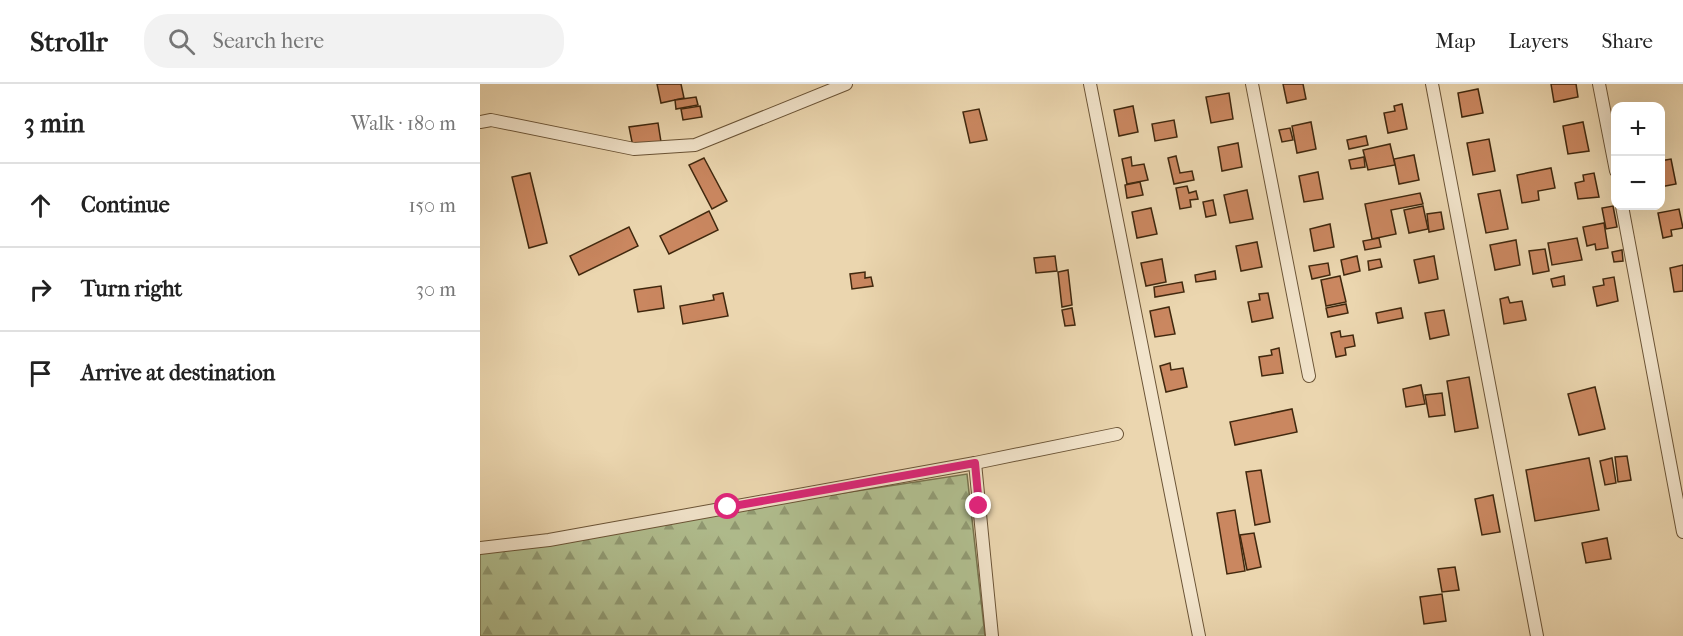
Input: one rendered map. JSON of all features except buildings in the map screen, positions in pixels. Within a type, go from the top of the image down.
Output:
[{"type":"street","points":[[480,122],[491,120],[634,148],[695,145],[846,84]]},
{"type":"street","points":[[1090,84],[1199,636]]},
{"type":"street","points":[[1252,84],[1309,376]]},
{"type":"street","points":[[1432,84],[1537,636]]},
{"type":"street","points":[[1599,84],[1613,156]]},
{"type":"street","points":[[1623,210],[1683,532]]},
{"type":"street","points":[[480,548],[549,540],[975,463],[1117,434]]},
{"type":"street","points":[[975,463],[992,636]]},
{"type":"green space","points":[[967,474],[985,636],[480,636],[480,549]]},
{"type":"route","points":[[728,507],[975,463],[979,506]]}]
